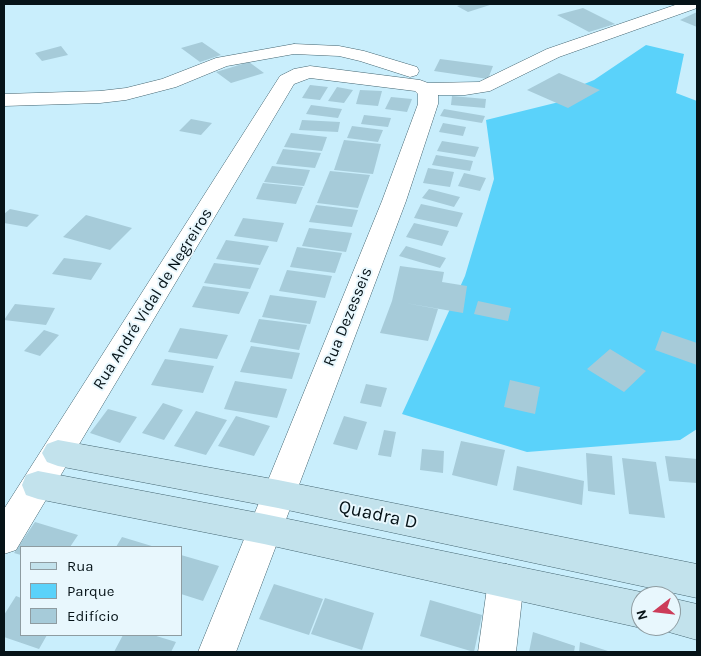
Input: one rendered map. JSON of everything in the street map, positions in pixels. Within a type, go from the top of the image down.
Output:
[{"type":"street","points":[[4,100],[100,97],[126,94],[169,84],[222,62],[294,49],[339,51],[364,56],[424,76],[436,89],[483,87],[553,53],[692,4]]},
{"type":"street","name":"Rua André Vidal de Negreiros","points":[[4,539],[287,80],[301,73],[310,72],[368,78],[436,89]]},
{"type":"street","name":"Rua Dezesseis","points":[[216,652],[394,200],[430,96],[436,89]]},
{"type":"street","name":"Quadra D","points":[[58,453],[278,494],[697,581]]},
{"type":"street","points":[[38,485],[264,529],[631,608]]},
{"type":"street","points":[[497,652],[506,581]]},
{"type":"street","points":[[681,618],[697,622]]},
{"type":"green space","points":[[646,45],[684,54],[676,93],[697,101],[697,429],[680,440],[527,452],[402,414],[465,276],[494,179],[486,120],[559,102],[572,89],[594,80]]},
{"type":"building","points":[[464,4],[493,4],[468,12],[457,6]]},
{"type":"building","points":[[583,8],[615,24],[589,32],[557,15]]},
{"type":"building","points":[[697,12],[697,27],[680,20]]},
{"type":"building","points":[[202,42],[221,55],[200,62],[181,48]]},
{"type":"building","points":[[61,46],[68,55],[42,61],[35,53]]},
{"type":"building","points":[[440,59],[493,66],[488,79],[434,71]]},
{"type":"building","points":[[249,62],[264,73],[231,83],[216,72]]},
{"type":"building","points":[[559,73],[600,90],[568,108],[527,90]]},
{"type":"building","points":[[310,85],[328,87],[320,100],[302,98]]},
{"type":"building","points":[[337,87],[353,90],[344,103],[328,101]]},
{"type":"building","points":[[360,90],[382,91],[378,106],[356,104]]},
{"type":"building","points":[[452,96],[486,99],[485,108],[451,105]]},
{"type":"building","points":[[391,97],[412,99],[407,112],[385,109]]},
{"type":"building","points":[[311,105],[342,109],[338,118],[306,114]]},
{"type":"building","points":[[444,109],[485,116],[482,123],[440,116]]},
{"type":"building","points":[[364,115],[391,118],[388,127],[361,124]]},
{"type":"building","points":[[191,119],[212,123],[201,135],[179,131]]},
{"type":"building","points":[[302,120],[340,122],[338,132],[299,130]]},
{"type":"building","points":[[443,123],[466,127],[463,136],[439,132]]},
{"type":"building","points":[[352,126],[383,130],[378,142],[347,138]]},
{"type":"building","points":[[291,133],[327,137],[322,151],[284,147]]},
{"type":"building","points":[[344,140],[381,144],[373,174],[334,170]]},
{"type":"building","points":[[442,141],[479,147],[475,157],[437,151]]},
{"type":"building","points":[[283,149],[321,153],[315,168],[276,164]]},
{"type":"building","points":[[436,155],[473,161],[470,171],[432,165]]},
{"type":"building","points":[[272,166],[310,170],[304,186],[264,182]]},
{"type":"building","points":[[428,168],[454,172],[450,187],[423,183]]},
{"type":"building","points":[[330,171],[370,175],[358,208],[317,203]]},
{"type":"building","points":[[464,173],[486,178],[480,191],[458,186]]},
{"type":"building","points":[[263,183],[303,187],[296,204],[256,199]]},
{"type":"building","points":[[429,189],[460,197],[454,207],[422,198]]},
{"type":"building","points":[[421,204],[463,213],[457,227],[414,218]]},
{"type":"building","points":[[316,205],[358,210],[352,227],[309,222]]},
{"type":"building","points":[[10,209],[39,215],[27,227],[4,223],[4,214]]},
{"type":"building","points":[[86,215],[132,228],[110,250],[63,237]]},
{"type":"building","points":[[243,218],[284,223],[277,242],[234,236]]},
{"type":"building","points":[[414,223],[449,231],[442,246],[406,237]]},
{"type":"building","points":[[309,228],[352,233],[346,252],[302,246]]},
{"type":"building","points":[[226,240],[269,246],[260,265],[216,259]]},
{"type":"building","points":[[406,246],[446,258],[440,268],[399,256]]},
{"type":"building","points":[[297,247],[342,253],[335,273],[290,267]]},
{"type":"building","points":[[64,258],[102,263],[91,280],[52,274]]},
{"type":"building","points":[[214,263],[259,268],[250,289],[204,283]]},
{"type":"building","points":[[400,266],[444,272],[442,282],[467,286],[463,313],[405,303],[438,309],[428,341],[380,333],[392,301]]},
{"type":"building","points":[[287,270],[332,276],[325,298],[279,291]]},
{"type":"building","points":[[203,286],[249,292],[239,314],[192,307]]},
{"type":"building","points":[[270,295],[317,301],[310,324],[262,317]]},
{"type":"building","points":[[478,301],[511,308],[508,321],[474,314]]},
{"type":"building","points":[[15,304],[55,308],[46,325],[4,320]]},
{"type":"building","points":[[259,319],[307,325],[299,350],[250,342]]},
{"type":"building","points":[[180,328],[228,335],[217,359],[168,352]]},
{"type":"building","points":[[44,330],[59,335],[40,356],[24,351]]},
{"type":"building","points":[[662,331],[697,343],[697,365],[655,350]]},
{"type":"building","points":[[251,346],[300,353],[292,379],[240,372]]},
{"type":"building","points":[[610,349],[646,371],[624,392],[587,369]]},
{"type":"building","points":[[165,359],[214,366],[203,393],[151,385]]},
{"type":"building","points":[[510,380],[540,387],[535,414],[504,407]]},
{"type":"building","points":[[235,381],[287,389],[277,418],[224,409]]},
{"type":"building","points":[[366,384],[387,388],[381,407],[360,403]]},
{"type":"building","points":[[163,403],[183,410],[164,440],[142,433]]},
{"type":"building","points":[[108,409],[137,417],[120,443],[90,433]]},
{"type":"building","points":[[196,411],[227,420],[206,455],[174,446]]},
{"type":"building","points":[[236,416],[270,426],[254,456],[218,446]]},
{"type":"building","points":[[344,416],[367,422],[357,450],[333,444]]},
{"type":"building","points":[[384,430],[396,432],[391,457],[378,455]]},
{"type":"building","points":[[461,441],[505,450],[497,486],[452,475]]},
{"type":"building","points":[[422,449],[444,451],[443,473],[420,470]]},
{"type":"building","points":[[586,453],[612,456],[615,495],[588,491]]},
{"type":"building","points":[[665,456],[697,459],[697,483],[669,481]]},
{"type":"building","points":[[622,458],[656,462],[665,518],[629,514]]},
{"type":"building","points":[[517,466],[584,481],[582,505],[513,490]]},
{"type":"building","points":[[35,522],[78,535],[71,546],[20,546],[20,555],[14,553]]},
{"type":"building","points":[[122,537],[152,546],[117,546]]},
{"type":"building","points":[[182,555],[219,566],[203,601],[182,594]]},
{"type":"building","points":[[274,584],[323,599],[309,635],[259,619]]},
{"type":"building","points":[[16,596],[20,598],[20,636],[46,636],[39,649],[4,637],[4,615]]},
{"type":"building","points":[[325,598],[374,613],[362,650],[311,634]]},
{"type":"building","points":[[430,600],[482,615],[474,652],[420,636]]},
{"type":"building","points":[[533,632],[575,646],[574,652],[529,652]]},
{"type":"building","points":[[122,636],[156,636],[176,642],[171,652],[114,652]]},
{"type":"building","points":[[580,642],[611,652],[579,652]]}]
